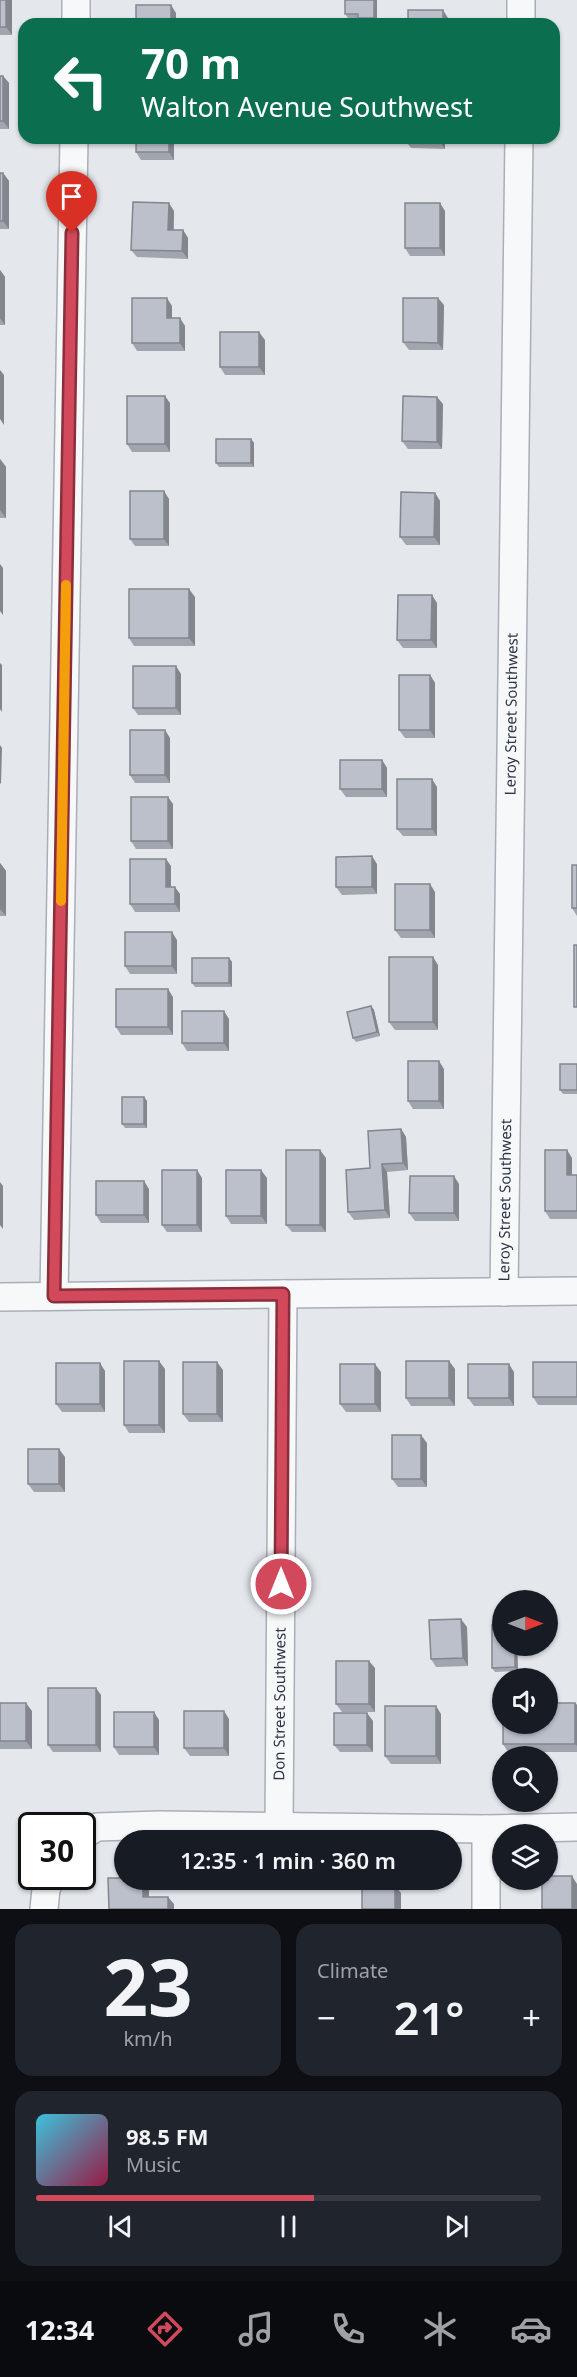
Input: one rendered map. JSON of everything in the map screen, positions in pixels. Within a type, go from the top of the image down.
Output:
[{"type":"street","points":[[76,0],[76,18]]},
{"type":"street","points":[[521,0],[521,18]]},
{"type":"street","points":[[54,1296],[74,144]]},
{"type":"street","name":"Leroy Street Southwest","points":[[504,1292],[519,144]]},
{"type":"street","points":[[0,1297],[577,1291]]},
{"type":"street","name":"Don Street Southwest","points":[[279,1827],[283,1294]]},
{"type":"street","points":[[96,1828],[486,1829],[577,1827]]},
{"type":"street","points":[[486,1829],[486,1909]]},
{"type":"street","points":[[44,1909],[46,1890]]},
{"type":"building","points":[[0,0],[6,0],[6,27],[0,27]]},
{"type":"building","points":[[345,0],[374,0],[374,18],[358,18],[358,14],[345,14]]},
{"type":"building","points":[[136,5],[171,5],[171,18],[136,18]]},
{"type":"building","points":[[408,10],[443,10],[443,18],[408,18]]},
{"type":"building","points":[[0,76],[3,76],[3,121],[0,121]]},
{"type":"building","points":[[136,144],[169,144],[169,152],[136,152]]},
{"type":"building","points":[[0,173],[3,173],[3,221],[0,221]]},
{"type":"building","points":[[133,202],[169,203],[168,230],[183,230],[182,251],[131,250]]},
{"type":"building","points":[[405,203],[440,203],[440,248],[405,248]]},
{"type":"building","points":[[132,298],[167,298],[167,318],[180,318],[180,343],[132,343]]},
{"type":"building","points":[[403,298],[438,298],[438,343],[403,342]]},
{"type":"building","points":[[220,332],[259,332],[259,367],[220,367]]},
{"type":"building","points":[[127,396],[165,396],[165,444],[127,444]]},
{"type":"building","points":[[403,396],[437,397],[437,442],[402,441]]},
{"type":"building","points":[[216,439],[251,439],[251,463],[216,463]]},
{"type":"building","points":[[130,491],[164,491],[164,539],[130,539]]},
{"type":"building","points":[[401,492],[435,493],[434,537],[400,537]]},
{"type":"building","points":[[129,589],[189,589],[189,638],[129,638]]},
{"type":"building","points":[[398,595],[432,595],[431,640],[397,640]]},
{"type":"building","points":[[133,666],[176,666],[176,708],[133,708]]},
{"type":"building","points":[[399,675],[430,675],[430,730],[399,730]]},
{"type":"building","points":[[130,730],[165,730],[165,775],[130,775]]},
{"type":"building","points":[[340,760],[382,760],[382,789],[340,789]]},
{"type":"building","points":[[397,779],[432,779],[432,829],[397,829]]},
{"type":"building","points":[[131,797],[168,797],[168,841],[131,841]]},
{"type":"building","points":[[372,856],[372,887],[336,887],[336,857]]},
{"type":"building","points":[[130,859],[166,859],[166,887],[175,887],[175,904],[130,904]]},
{"type":"building","points":[[572,865],[577,865],[577,908],[572,908]]},
{"type":"building","points":[[395,884],[430,884],[430,930],[395,930]]},
{"type":"building","points":[[125,932],[172,932],[172,966],[125,966]]},
{"type":"building","points":[[574,945],[577,945],[577,1007],[574,1007]]},
{"type":"building","points":[[389,957],[433,957],[433,1022],[389,1022]]},
{"type":"building","points":[[192,958],[229,958],[229,983],[192,983]]},
{"type":"building","points":[[116,989],[168,989],[168,1027],[116,1027]]},
{"type":"building","points":[[371,1006],[377,1032],[353,1038],[347,1012]]},
{"type":"building","points":[[182,1011],[224,1011],[224,1043],[182,1043]]},
{"type":"building","points":[[408,1061],[439,1061],[439,1101],[408,1101]]},
{"type":"building","points":[[560,1064],[577,1064],[577,1090],[560,1090]]},
{"type":"building","points":[[122,1097],[144,1097],[144,1124],[122,1124]]},
{"type":"building","points":[[401,1129],[403,1163],[382,1164],[385,1210],[348,1212],[346,1170],[370,1168],[368,1131]]},
{"type":"building","points":[[286,1150],[320,1150],[320,1225],[286,1225]]},
{"type":"building","points":[[545,1150],[567,1150],[567,1175],[577,1175],[577,1211],[545,1211]]},
{"type":"building","points":[[162,1170],[197,1170],[197,1225],[162,1225]]},
{"type":"building","points":[[226,1170],[261,1170],[261,1216],[226,1216]]},
{"type":"building","points":[[410,1176],[454,1176],[454,1213],[409,1213]]},
{"type":"building","points":[[96,1181],[144,1181],[144,1215],[96,1215]]},
{"type":"building","points":[[124,1361],[159,1361],[159,1425],[124,1425]]},
{"type":"building","points":[[406,1361],[449,1361],[449,1398],[406,1398]]},
{"type":"building","points":[[183,1362],[217,1362],[217,1414],[183,1414]]},
{"type":"building","points":[[533,1362],[577,1362],[577,1397],[533,1397]]},
{"type":"building","points":[[56,1363],[100,1363],[100,1404],[56,1404]]},
{"type":"building","points":[[340,1364],[375,1364],[375,1404],[340,1404]]},
{"type":"building","points":[[468,1364],[509,1364],[509,1398],[468,1398]]},
{"type":"building","points":[[392,1435],[421,1435],[421,1479],[392,1479]]},
{"type":"building","points":[[28,1449],[59,1449],[59,1484],[28,1484]]},
{"type":"building","points":[[461,1619],[463,1658],[431,1659],[429,1620]]},
{"type":"building","points":[[492,1656],[515,1656],[515,1667],[492,1668]]},
{"type":"building","points":[[336,1661],[369,1661],[369,1704],[336,1704]]},
{"type":"building","points":[[48,1688],[96,1688],[96,1745],[48,1745]]},
{"type":"building","points":[[0,1703],[26,1703],[26,1741],[0,1741]]},
{"type":"building","points":[[558,1703],[575,1703],[575,1744],[503,1744],[503,1734],[558,1734]]},
{"type":"building","points":[[385,1706],[436,1706],[436,1756],[385,1756]]},
{"type":"building","points":[[184,1711],[224,1711],[224,1748],[184,1748]]},
{"type":"building","points":[[114,1712],[154,1712],[154,1747],[114,1747]]},
{"type":"building","points":[[334,1713],[367,1713],[367,1745],[334,1745]]},
{"type":"building","points":[[558,1876],[572,1876],[572,1909],[542,1909],[542,1890],[558,1890]]},
{"type":"building","points":[[108,1878],[114,1878],[114,1890],[143,1890],[143,1897],[168,1897],[168,1909],[109,1909]]},
{"type":"building","points":[[362,1890],[395,1890],[395,1909],[362,1909]]},
{"type":"slow traffic","points":[[61,901],[66,585]]},
{"type":"route","points":[[72,233],[54,1296],[283,1294],[281,1584]]}]
